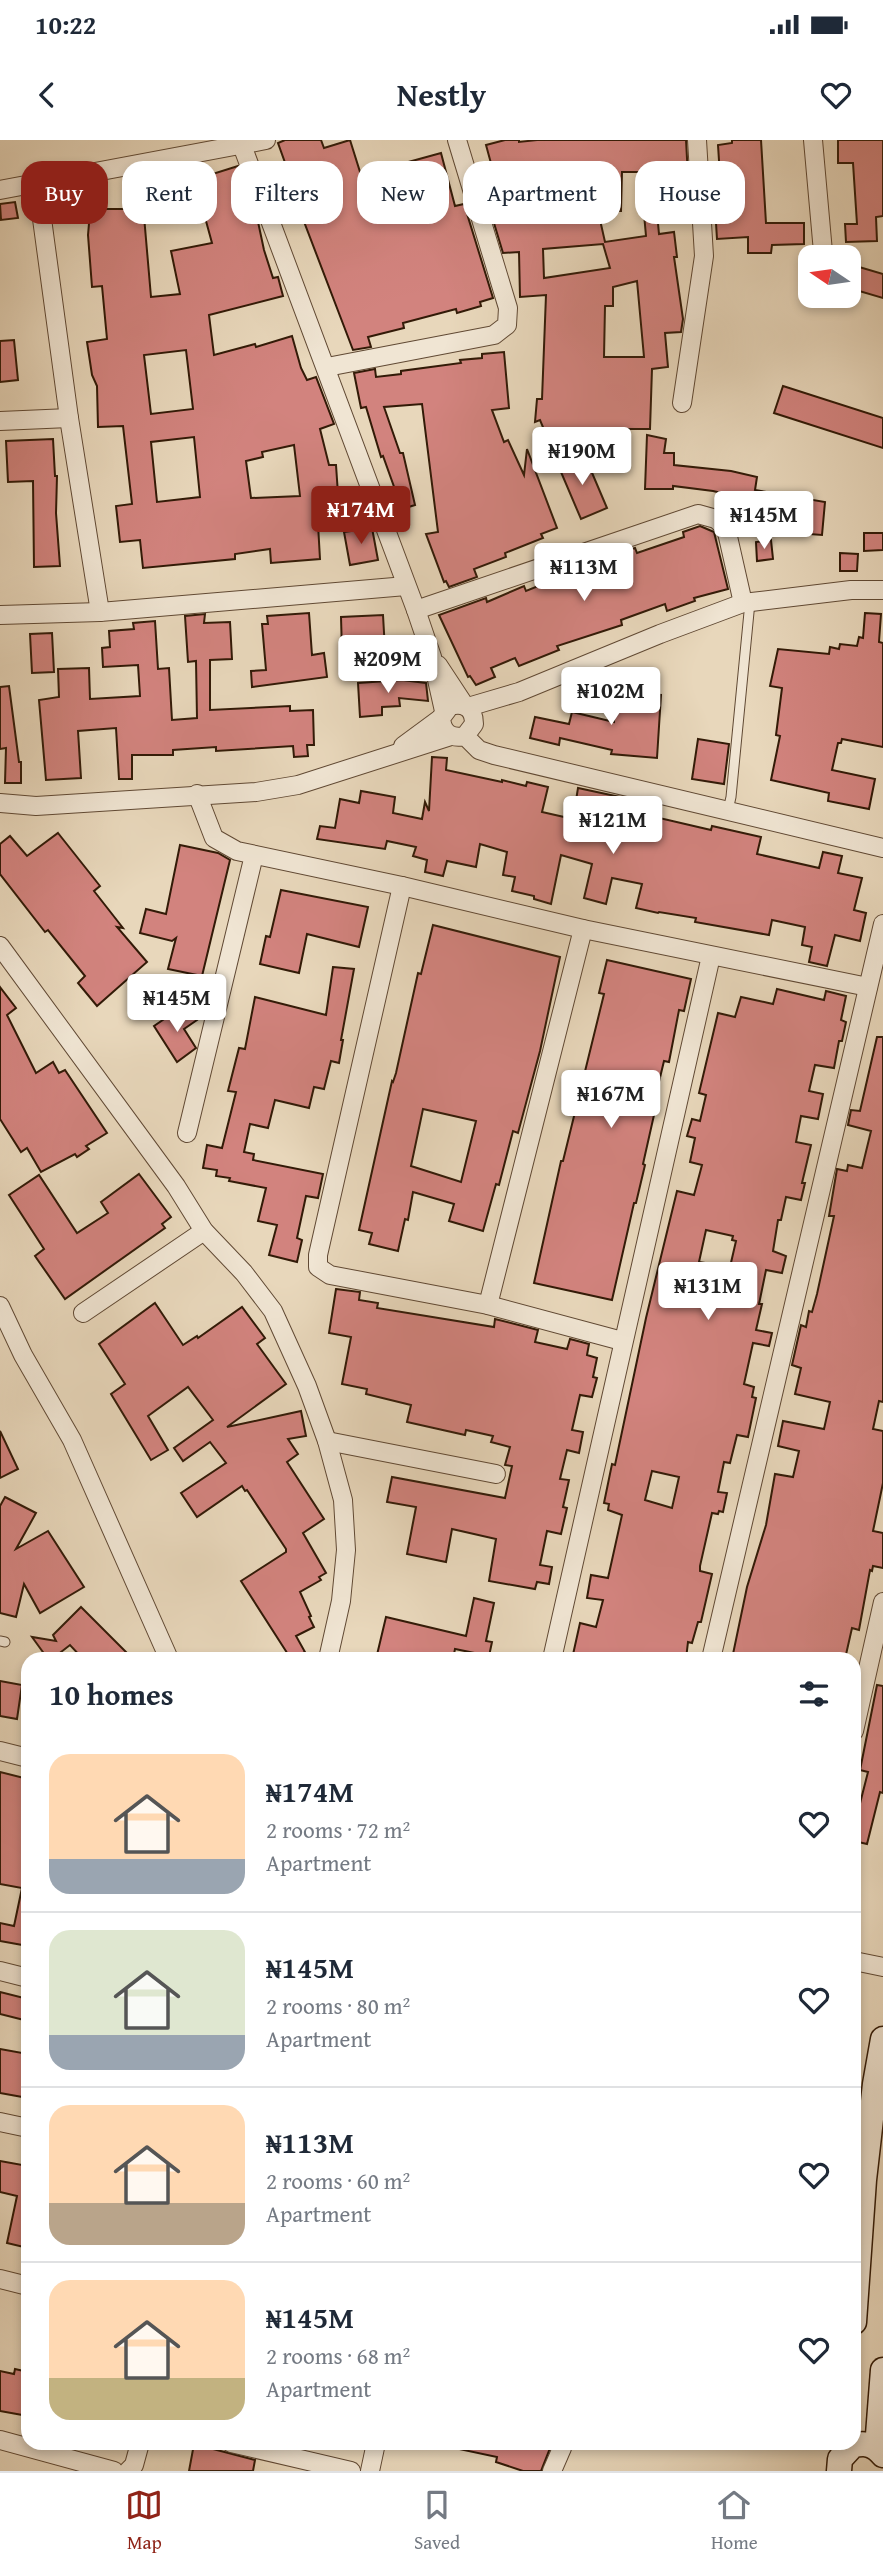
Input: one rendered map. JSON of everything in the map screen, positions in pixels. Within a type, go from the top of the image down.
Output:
[{"type":"main road","points":[[861,2218],[875,2084],[883,2039]]},
{"type":"main road","points":[[861,2444],[881,2451],[883,2370]]},
{"type":"street","points":[[108,168],[241,142],[266,140]]},
{"type":"street","points":[[327,367],[494,335],[507,326],[508,308],[457,140]]},
{"type":"street","points":[[682,403],[704,256],[697,140]]},
{"type":"street","points":[[813,140],[822,245]]},
{"type":"street","points":[[241,142],[327,367],[432,657],[479,750],[883,848]]},
{"type":"street","points":[[0,190],[21,185]]},
{"type":"street","points":[[43,224],[69,418],[100,612]]},
{"type":"street","points":[[0,421],[69,418]]},
{"type":"street","points":[[416,610],[698,514],[716,519],[726,528],[747,602]]},
{"type":"street","points":[[0,615],[100,612],[406,586]]},
{"type":"street","points":[[0,803],[36,806],[256,792],[299,785],[391,755],[465,722],[519,692],[660,634],[747,602],[851,590],[883,590]]},
{"type":"street","points":[[432,657],[442,714],[441,726],[465,722]]},
{"type":"street","points":[[391,755],[450,706],[458,704],[465,722]]},
{"type":"street","points":[[197,794],[214,838],[237,851],[402,886],[583,929],[868,987]]},
{"type":"street","points":[[187,1133],[254,855]]},
{"type":"street","points":[[402,886],[318,1255],[318,1266],[330,1275],[488,1305],[622,1341]]},
{"type":"street","points":[[713,1652],[883,924]]},
{"type":"street","points":[[488,1305],[583,929]]},
{"type":"street","points":[[0,946],[176,1186],[204,1231],[244,1273],[273,1311],[307,1386],[327,1441],[343,1500],[346,1550],[341,1601],[330,1652]]},
{"type":"street","points":[[554,1652],[711,956]]},
{"type":"street","points":[[83,1313],[204,1231]]},
{"type":"street","points":[[0,1306],[23,1355],[72,1440],[166,1652]]},
{"type":"street","points":[[327,1441],[496,1474]]},
{"type":"street","points":[[861,1700],[883,1602]]},
{"type":"street","points":[[0,1751],[21,1756]]},
{"type":"street","points":[[861,1965],[883,1967]]},
{"type":"street","points":[[0,1971],[21,1976]]},
{"type":"street","points":[[0,2122],[21,2127]]},
{"type":"street","points":[[0,2279],[21,2284]]},
{"type":"street","points":[[0,2440],[21,2446]]},
{"type":"street","points":[[37,2450],[114,2471]]},
{"type":"street","points":[[128,2471],[134,2465],[137,2450]]},
{"type":"street","points":[[261,2450],[351,2471]]},
{"type":"street","points":[[370,2471],[374,2450]]},
{"type":"street","points":[[552,2471],[561,2450]]},
{"type":"lane","points":[[728,810],[738,730],[747,602]]},
{"type":"building","points":[[285,140],[321,140],[324,148],[350,140],[357,162],[357,224],[449,224],[449,183],[455,206],[463,204],[463,224],[470,224],[493,298],[480,302],[481,306],[457,313],[456,309],[403,323],[404,328],[368,337],[371,347],[353,350],[305,224],[343,224],[343,161],[284,161],[278,143]]},
{"type":"building","points":[[505,140],[686,140],[687,161],[635,161],[635,172],[622,172],[621,211],[621,161],[490,161],[486,145]]},
{"type":"building","points":[[732,140],[761,140],[766,223],[804,223],[804,244],[772,245],[771,253],[748,253],[748,237],[717,239],[716,224],[745,224],[745,161],[719,161],[718,145],[732,143]]},
{"type":"building","points":[[838,140],[883,140],[883,216],[876,217],[877,241],[846,242],[845,224],[857,224],[853,163],[838,163]]},
{"type":"building","points":[[441,153],[443,161],[412,161]]},
{"type":"building","points":[[231,168],[231,224],[258,224],[273,278],[278,277],[283,296],[209,315],[214,355],[255,344],[256,347],[292,336],[307,380],[316,377],[334,424],[320,429],[329,465],[336,465],[338,494],[348,494],[349,523],[318,524],[320,559],[271,563],[270,549],[235,554],[235,559],[143,568],[140,540],[120,542],[116,506],[132,504],[123,426],[98,427],[97,386],[92,375],[87,342],[107,339],[102,286],[92,287],[89,224],[108,224],[108,209],[122,209],[122,224],[145,224],[151,297],[180,294],[171,251],[212,243],[207,224],[217,224],[217,173]],"holes":[[[186,350],[193,409],[151,414],[144,355]],[[194,437],[200,497],[157,502],[151,442]],[[294,445],[300,496],[251,498],[246,461],[263,457],[262,452]]]},
{"type":"building","points":[[15,202],[18,218],[1,220],[0,204]]},
{"type":"building","points":[[494,224],[601,224],[605,242],[646,236],[645,224],[658,224],[659,234],[674,232],[677,257],[674,257],[683,319],[681,332],[665,333],[668,367],[652,369],[650,429],[561,429],[558,463],[540,420],[535,422],[537,399],[542,399],[546,295],[520,297],[519,252],[503,253]],"holes":[[[603,244],[610,268],[544,278],[543,249]],[[637,281],[644,357],[604,357],[605,306],[613,306],[613,287]]]},
{"type":"building","points":[[861,268],[883,274],[883,298],[861,292]]},
{"type":"building","points":[[14,340],[18,380],[0,382],[0,341]]},
{"type":"building","points":[[504,352],[509,408],[492,410],[504,442],[508,440],[524,475],[527,449],[557,528],[541,534],[543,538],[505,553],[506,557],[474,569],[477,577],[449,587],[446,581],[444,582],[426,534],[438,532],[422,404],[384,407],[400,453],[403,453],[415,505],[402,509],[383,456],[381,457],[366,407],[361,408],[354,373],[375,369],[376,377],[401,374],[401,371],[461,363],[460,360],[482,358],[482,354]]},
{"type":"building","points":[[783,386],[883,418],[883,448],[774,413]]},
{"type":"building","points":[[647,435],[666,439],[664,453],[674,453],[674,465],[731,471],[757,477],[755,490],[825,502],[822,535],[770,531],[773,505],[713,491],[673,486],[673,489],[645,489]]},
{"type":"building","points":[[53,439],[60,566],[34,567],[33,481],[8,482],[6,441]]},
{"type":"building","points":[[584,454],[607,508],[581,519],[558,465]]},
{"type":"building","points":[[700,526],[714,532],[728,589],[694,598],[695,601],[667,611],[665,604],[621,620],[622,625],[557,646],[559,650],[519,666],[515,658],[491,668],[495,677],[476,685],[470,676],[468,677],[439,615],[486,598],[487,602],[524,586],[526,591],[563,576],[566,582],[609,566],[606,557],[635,548],[637,553],[684,537],[683,532]]},
{"type":"building","points":[[372,528],[378,560],[350,565],[344,532]]},
{"type":"building","points":[[864,533],[883,533],[883,550],[864,551]]},
{"type":"building","points":[[771,540],[773,559],[757,561],[756,542]]},
{"type":"building","points":[[840,553],[858,554],[857,571],[840,571]]},
{"type":"building","points":[[309,613],[312,655],[324,653],[327,677],[252,687],[251,671],[266,670],[262,624],[268,624],[267,616]]},
{"type":"building","points":[[865,613],[881,614],[879,642],[883,643],[883,747],[842,739],[841,743],[838,743],[832,770],[875,779],[869,809],[828,801],[829,793],[771,780],[780,736],[776,735],[782,688],[770,686],[778,649],[829,654],[830,647],[839,649],[840,644],[857,646],[859,637],[863,638]]},
{"type":"building","points":[[205,614],[204,623],[230,622],[232,659],[210,660],[210,710],[290,706],[290,711],[313,710],[314,745],[307,745],[308,756],[294,757],[293,746],[216,751],[216,747],[173,750],[173,755],[132,755],[132,779],[119,779],[116,728],[78,731],[81,778],[46,780],[39,700],[59,697],[58,669],[89,668],[90,699],[140,696],[138,665],[103,667],[102,648],[110,647],[109,631],[134,629],[133,623],[155,621],[158,669],[169,668],[172,720],[197,718],[196,661],[188,662],[185,616]]},
{"type":"building","points":[[383,615],[385,650],[342,652],[341,617]]},
{"type":"building","points":[[52,633],[54,672],[32,673],[30,634]]},
{"type":"building","points":[[402,680],[426,683],[428,701],[399,698],[400,706],[382,707],[382,715],[360,717],[358,683]]},
{"type":"building","points":[[9,686],[21,762],[21,783],[5,783],[6,748],[0,749],[0,687]]},
{"type":"building","points":[[616,692],[661,695],[657,758],[611,754],[612,750],[560,738],[559,745],[530,738],[535,717],[569,724],[572,712],[614,722]]},
{"type":"building","points":[[698,739],[729,744],[724,784],[692,779]]},
{"type":"building","points":[[432,757],[447,758],[446,770],[526,786],[527,782],[548,787],[542,812],[573,819],[578,788],[634,800],[632,808],[655,812],[655,817],[711,830],[712,826],[761,837],[757,854],[819,868],[823,852],[842,856],[838,873],[862,878],[854,910],[866,913],[860,941],[835,935],[827,966],[809,962],[812,947],[802,945],[805,927],[772,920],[769,935],[695,922],[696,918],[636,908],[642,884],[612,878],[606,904],[584,898],[592,864],[561,855],[551,904],[534,899],[534,896],[512,891],[515,877],[503,875],[507,852],[480,844],[476,867],[447,861],[443,876],[425,872],[427,860],[413,856],[416,847],[387,841],[385,849],[317,839],[320,826],[335,828],[340,799],[359,803],[361,791],[395,797],[393,813],[422,819],[425,802],[429,811]]},
{"type":"building","points":[[58,833],[100,886],[94,891],[123,928],[117,927],[147,962],[97,1006],[78,983],[85,976],[48,930],[45,932],[0,874],[0,844],[10,836],[27,856]]},
{"type":"building","points":[[180,845],[218,853],[230,860],[202,976],[168,969],[176,938],[172,941],[140,933],[146,909],[166,914]]},
{"type":"building","points":[[281,890],[368,907],[359,947],[307,934],[299,973],[260,964],[266,936],[270,937]]},
{"type":"building","points":[[433,925],[560,957],[540,1051],[518,1133],[513,1131],[499,1185],[496,1184],[483,1231],[449,1221],[454,1204],[413,1192],[398,1251],[369,1244],[372,1233],[359,1230],[418,973],[421,974]],"holes":[[[423,1109],[476,1121],[461,1182],[411,1166]]]},
{"type":"building","points":[[607,960],[691,979],[684,1011],[679,1010],[669,1062],[664,1061],[651,1115],[654,1115],[643,1164],[645,1165],[612,1300],[534,1283],[561,1161],[604,994],[599,993]]},
{"type":"building","points":[[333,967],[354,969],[339,1063],[331,1061],[324,1089],[314,1087],[309,1108],[275,1100],[268,1128],[250,1124],[244,1152],[254,1154],[253,1160],[323,1174],[318,1198],[306,1196],[297,1238],[302,1240],[297,1262],[269,1255],[277,1225],[258,1221],[266,1188],[229,1181],[230,1178],[216,1176],[217,1170],[203,1168],[207,1145],[222,1148],[236,1092],[228,1091],[239,1048],[245,1049],[255,997],[326,1015]]},
{"type":"building","points":[[0,987],[16,1008],[7,1015],[36,1073],[53,1062],[59,1073],[65,1070],[107,1133],[86,1146],[89,1149],[77,1157],[75,1154],[41,1172],[27,1148],[21,1152],[0,1119]]},
{"type":"building","points":[[777,989],[824,1000],[826,991],[846,996],[841,1020],[846,1022],[834,1068],[815,1065],[809,1091],[823,1094],[818,1119],[801,1116],[796,1142],[811,1145],[802,1183],[805,1183],[801,1200],[786,1197],[781,1220],[778,1220],[773,1251],[786,1256],[782,1273],[766,1270],[756,1330],[772,1333],[769,1346],[753,1343],[744,1384],[754,1387],[752,1397],[756,1398],[748,1437],[737,1435],[730,1463],[724,1462],[718,1492],[727,1493],[723,1512],[712,1513],[700,1566],[700,1571],[712,1574],[701,1622],[698,1622],[692,1643],[688,1642],[687,1652],[574,1652],[580,1623],[596,1627],[603,1600],[587,1598],[591,1575],[608,1578],[622,1515],[608,1510],[609,1504],[604,1503],[677,1191],[694,1195],[702,1165],[690,1162],[695,1138],[687,1136],[692,1119],[700,1121],[706,1095],[699,1093],[718,1013],[735,1017],[741,997],[773,1004]],"holes":[[[706,1230],[733,1236],[732,1240],[736,1241],[730,1267],[699,1262]],[[652,1471],[679,1477],[672,1508],[645,1500]]]},
{"type":"building","points":[[189,1008],[197,1020],[184,1029],[196,1048],[177,1062],[154,1026],[173,1013],[175,1017]]},
{"type":"building","points":[[877,1037],[883,1037],[883,1402],[879,1401],[873,1429],[883,1431],[883,1483],[873,1531],[883,1533],[883,1568],[873,1566],[872,1571],[870,1570],[859,1630],[852,1628],[847,1652],[733,1652],[747,1587],[766,1525],[775,1474],[793,1477],[799,1451],[778,1446],[783,1421],[824,1429],[830,1402],[795,1394],[801,1368],[792,1365],[801,1325],[806,1327],[809,1311],[812,1312],[817,1294],[834,1216],[829,1216],[837,1169],[847,1171],[848,1165],[862,1168],[871,1131],[848,1125],[851,1110],[860,1111]]},
{"type":"building","points":[[139,1174],[171,1217],[162,1224],[165,1228],[65,1299],[35,1256],[44,1249],[9,1195],[39,1175],[77,1233],[108,1213],[101,1202]]},
{"type":"building","points":[[336,1289],[360,1292],[359,1300],[378,1303],[377,1308],[494,1327],[495,1319],[538,1330],[535,1342],[567,1349],[570,1339],[589,1344],[587,1355],[597,1358],[593,1377],[597,1378],[592,1397],[580,1395],[572,1430],[583,1432],[579,1453],[567,1450],[560,1479],[569,1480],[563,1507],[567,1508],[561,1534],[547,1531],[540,1565],[552,1567],[549,1584],[537,1582],[535,1589],[489,1581],[496,1539],[452,1529],[446,1562],[407,1554],[416,1507],[387,1502],[392,1477],[505,1498],[512,1466],[505,1465],[510,1447],[491,1442],[493,1436],[466,1430],[465,1435],[407,1422],[411,1405],[366,1394],[367,1389],[342,1384],[351,1337],[329,1333]]},
{"type":"building","points":[[155,1303],[183,1345],[197,1336],[198,1338],[242,1307],[265,1338],[257,1344],[286,1384],[227,1427],[301,1411],[306,1436],[288,1439],[298,1454],[287,1462],[324,1519],[303,1533],[326,1573],[319,1577],[321,1580],[300,1592],[314,1627],[296,1636],[305,1652],[287,1652],[241,1581],[286,1552],[247,1490],[242,1486],[197,1517],[181,1493],[226,1463],[210,1442],[183,1461],[174,1448],[213,1420],[188,1387],[148,1416],[168,1450],[151,1460],[111,1394],[125,1384],[99,1344]]},
{"type":"building","points":[[0,1431],[18,1469],[0,1478]]},
{"type":"building","points":[[5,1497],[36,1513],[16,1549],[48,1531],[84,1587],[40,1613],[24,1584],[16,1617],[0,1613],[0,1506]]},
{"type":"building","points":[[474,1598],[494,1603],[486,1641],[492,1642],[490,1652],[455,1649],[454,1652],[378,1652],[386,1617],[466,1636]]},
{"type":"building","points":[[81,1607],[126,1652],[76,1652],[70,1645],[61,1652],[43,1652],[32,1637],[56,1641],[53,1635]]},
{"type":"building","points":[[0,1681],[21,1685],[17,1719],[0,1716]]},
{"type":"building","points":[[877,1685],[883,1686],[883,1793],[880,1792],[867,1844],[861,1843],[861,1800],[868,1772],[861,1770]]},
{"type":"building","points":[[0,1772],[21,1777],[21,1888],[0,1884]]},
{"type":"building","points":[[21,1893],[21,1945],[0,1941],[0,1923],[14,1926]]},
{"type":"building","points":[[0,1992],[21,1997],[21,2019],[0,2014]]},
{"type":"building","points":[[0,2049],[21,2053],[21,2097],[0,2093]]},
{"type":"building","points":[[0,2161],[21,2165],[21,2246],[7,2243],[17,2196],[0,2192]]},
{"type":"building","points":[[15,2369],[21,2370],[21,2415],[0,2411],[0,2371],[14,2374]]},
{"type":"building","points":[[193,2450],[217,2450],[255,2460],[253,2471],[189,2471]]},
{"type":"building","points":[[464,2450],[549,2450],[541,2471],[523,2471],[496,2462],[497,2457]]}]
